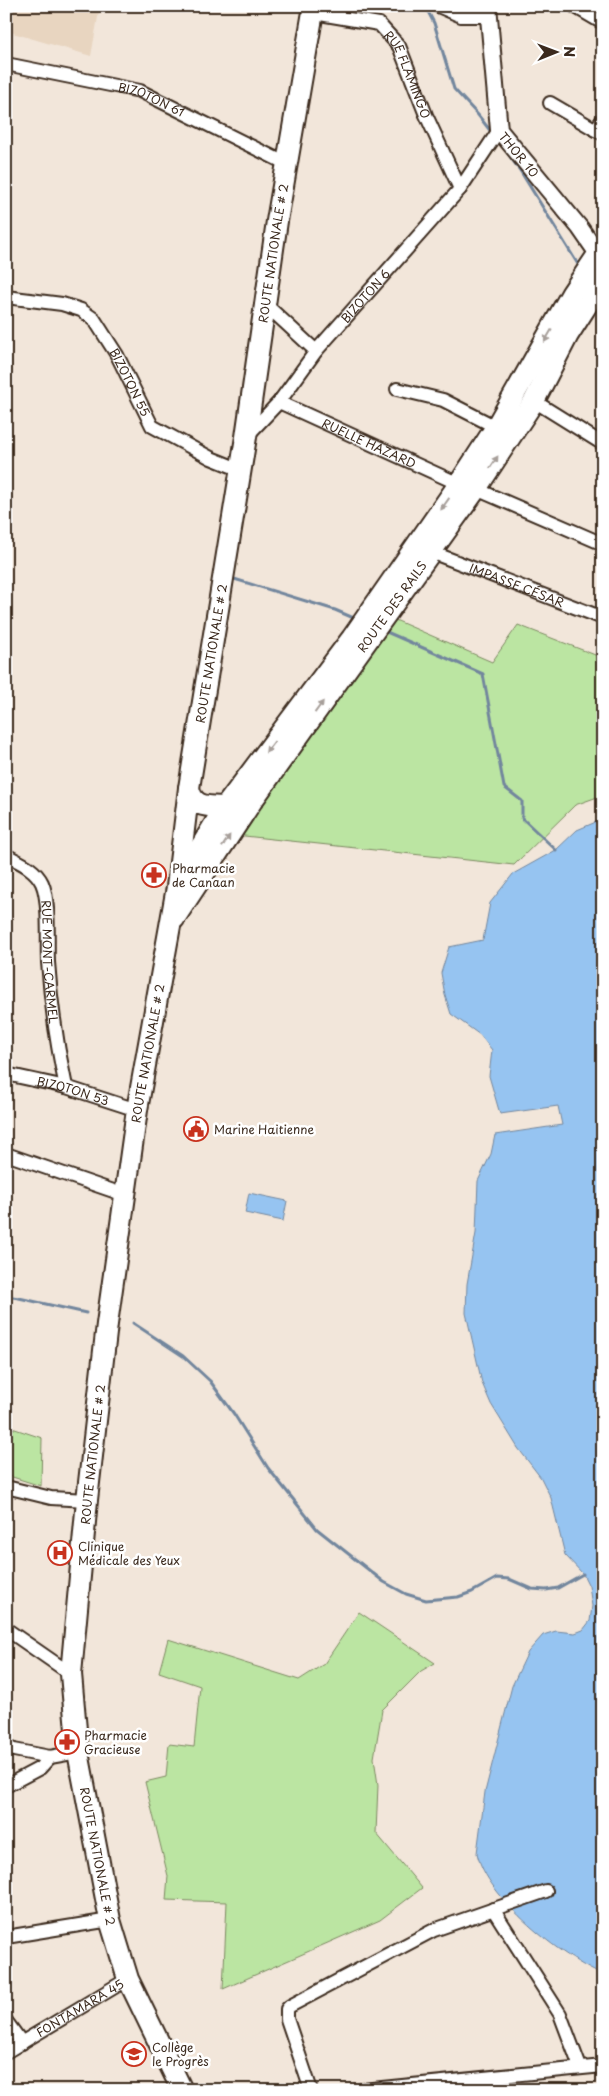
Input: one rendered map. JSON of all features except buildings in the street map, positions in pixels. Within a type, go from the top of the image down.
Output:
[{"type":"main road","name":"ROUTE NATIONALE # 2","points":[[182,2090],[128,1979],[110,1920],[78,1752],[71,1674],[87,1500],[107,1324],[137,1110],[177,887],[189,788],[241,470],[287,164],[314,10]]},
{"type":"main road","name":"ROUTE DES RAILS","points":[[170,925],[358,641],[468,486],[534,400],[568,334],[598,254]]},
{"type":"main road","name":"ROUTE DES RAILS","points":[[378,613],[431,552],[468,486],[496,427],[580,298],[603,280]]},
{"type":"main road","name":"ROUTE DES RAILS","points":[[177,887],[225,807],[358,641]]},
{"type":"main road","points":[[189,788],[191,798],[196,802],[208,806],[225,807]]},
{"type":"street","points":[[438,6],[461,16],[488,11]]},
{"type":"street","points":[[574,6],[603,23]]},
{"type":"street","name":"RUE FLAMINGO","points":[[314,10],[378,24],[399,46],[426,116],[460,189]]},
{"type":"street","name":"THOR 10","points":[[488,11],[499,130],[574,221],[598,254]]},
{"type":"street","name":"BIZOTON 61","points":[[6,64],[140,91],[287,164]]},
{"type":"street","points":[[550,103],[599,132],[603,119]]},
{"type":"street","name":"BIZOTON 6","points":[[246,437],[278,402],[316,351],[460,189],[499,130]]},
{"type":"street","name":"BIZOTON 55","points":[[6,297],[62,304],[81,310],[94,319],[117,355],[152,426],[211,458],[241,470]]},
{"type":"street","points":[[265,304],[316,351]]},
{"type":"street","points":[[397,389],[443,400],[496,427]]},
{"type":"street","points":[[534,400],[603,444]]},
{"type":"street","name":"RUELLE HAZARD","points":[[278,402],[603,544]]},
{"type":"street","name":"IMPASSE CÉSAR","points":[[431,552],[603,618]]},
{"type":"street","name":"RUE MONT-CARMEL","points":[[6,855],[32,870],[42,882],[46,896],[48,963],[55,1037],[66,1088]]},
{"type":"street","name":"BIZOTON 53","points":[[6,1074],[66,1088],[137,1110]]},
{"type":"street","points":[[6,1154],[126,1195]]},
{"type":"street","points":[[6,1487],[52,1498],[87,1500]]},
{"type":"street","points":[[6,1629],[71,1674]]},
{"type":"street","points":[[6,1746],[14,1750],[50,1757],[78,1752]]},
{"type":"street","points":[[6,1786],[40,1768],[50,1757]]},
{"type":"street","points":[[311,2090],[287,2019],[287,2009],[290,2006],[434,1930],[546,1891]]},
{"type":"street","points":[[493,1909],[560,2014],[580,2068]]},
{"type":"street","points":[[6,1937],[110,1920]]},
{"type":"street","name":"FONTAMARA 45","points":[[6,2052],[128,1979]]},
{"type":"street","points":[[6,2021],[22,2043]]},
{"type":"street","points":[[362,2090],[438,2086],[603,2066]]},
{"type":"shaded area","points":[[6,6],[100,6],[91,56],[6,31]]},
{"type":"green space","points":[[393,619],[492,662],[518,625],[603,658],[603,795],[575,805],[514,865],[235,835]]},
{"type":"green space","points":[[6,1426],[42,1438],[41,1486],[6,1475]]},
{"type":"green space","points":[[359,1612],[435,1663],[421,1671],[382,1710],[374,1758],[378,1785],[376,1833],[422,1888],[380,1920],[223,1989],[227,1902],[166,1900],[168,1876],[145,1782],[166,1777],[169,1744],[194,1747],[200,1686],[159,1672],[168,1639],[299,1680],[324,1664]]},
{"type":"water","points":[[603,819],[603,1975],[586,1967],[548,1941],[510,1907],[483,1870],[477,1853],[485,1792],[512,1686],[528,1652],[543,1635],[556,1631],[575,1633],[583,1630],[590,1621],[592,1606],[589,1586],[583,1574],[565,1555],[551,1498],[541,1478],[518,1448],[491,1404],[482,1383],[466,1313],[467,1284],[476,1233],[478,1181],[491,1154],[495,1135],[562,1125],[558,1106],[500,1114],[489,1076],[492,1050],[480,1035],[451,1014],[441,973],[449,947],[483,940],[490,903],[513,874],[556,850],[577,830]]},
{"type":"water","points":[[249,1193],[287,1201],[283,1221],[245,1213]]},
{"type":"waterway","points":[[425,6],[434,23],[454,89],[492,133]]},
{"type":"waterway","points":[[501,144],[521,172],[579,266]]},
{"type":"waterway","points":[[231,578],[335,610],[356,619]]},
{"type":"waterway","points":[[382,630],[483,674],[504,787],[522,801],[522,818],[556,850]]},
{"type":"waterway","points":[[6,1296],[86,1313]]},
{"type":"waterway","points":[[133,1323],[183,1356],[210,1381],[234,1414],[268,1468],[317,1529],[384,1582],[406,1594],[426,1600],[458,1597],[472,1592],[497,1578],[509,1579],[532,1589],[546,1590],[558,1588],[583,1574]]},
{"type":"place","name":"Pharmacie de Canaan","points":[[154,875]]},
{"type":"place","name":"Marine Haitienne","points":[[196,1129]]},
{"type":"place","name":"Clinique Médicale des Yeux","points":[[60,1553]]},
{"type":"place","name":"Pharmacie Gracieuse","points":[[67,1742]]},
{"type":"place","name":"Collège le Progrès","points":[[134,2054]]}]
